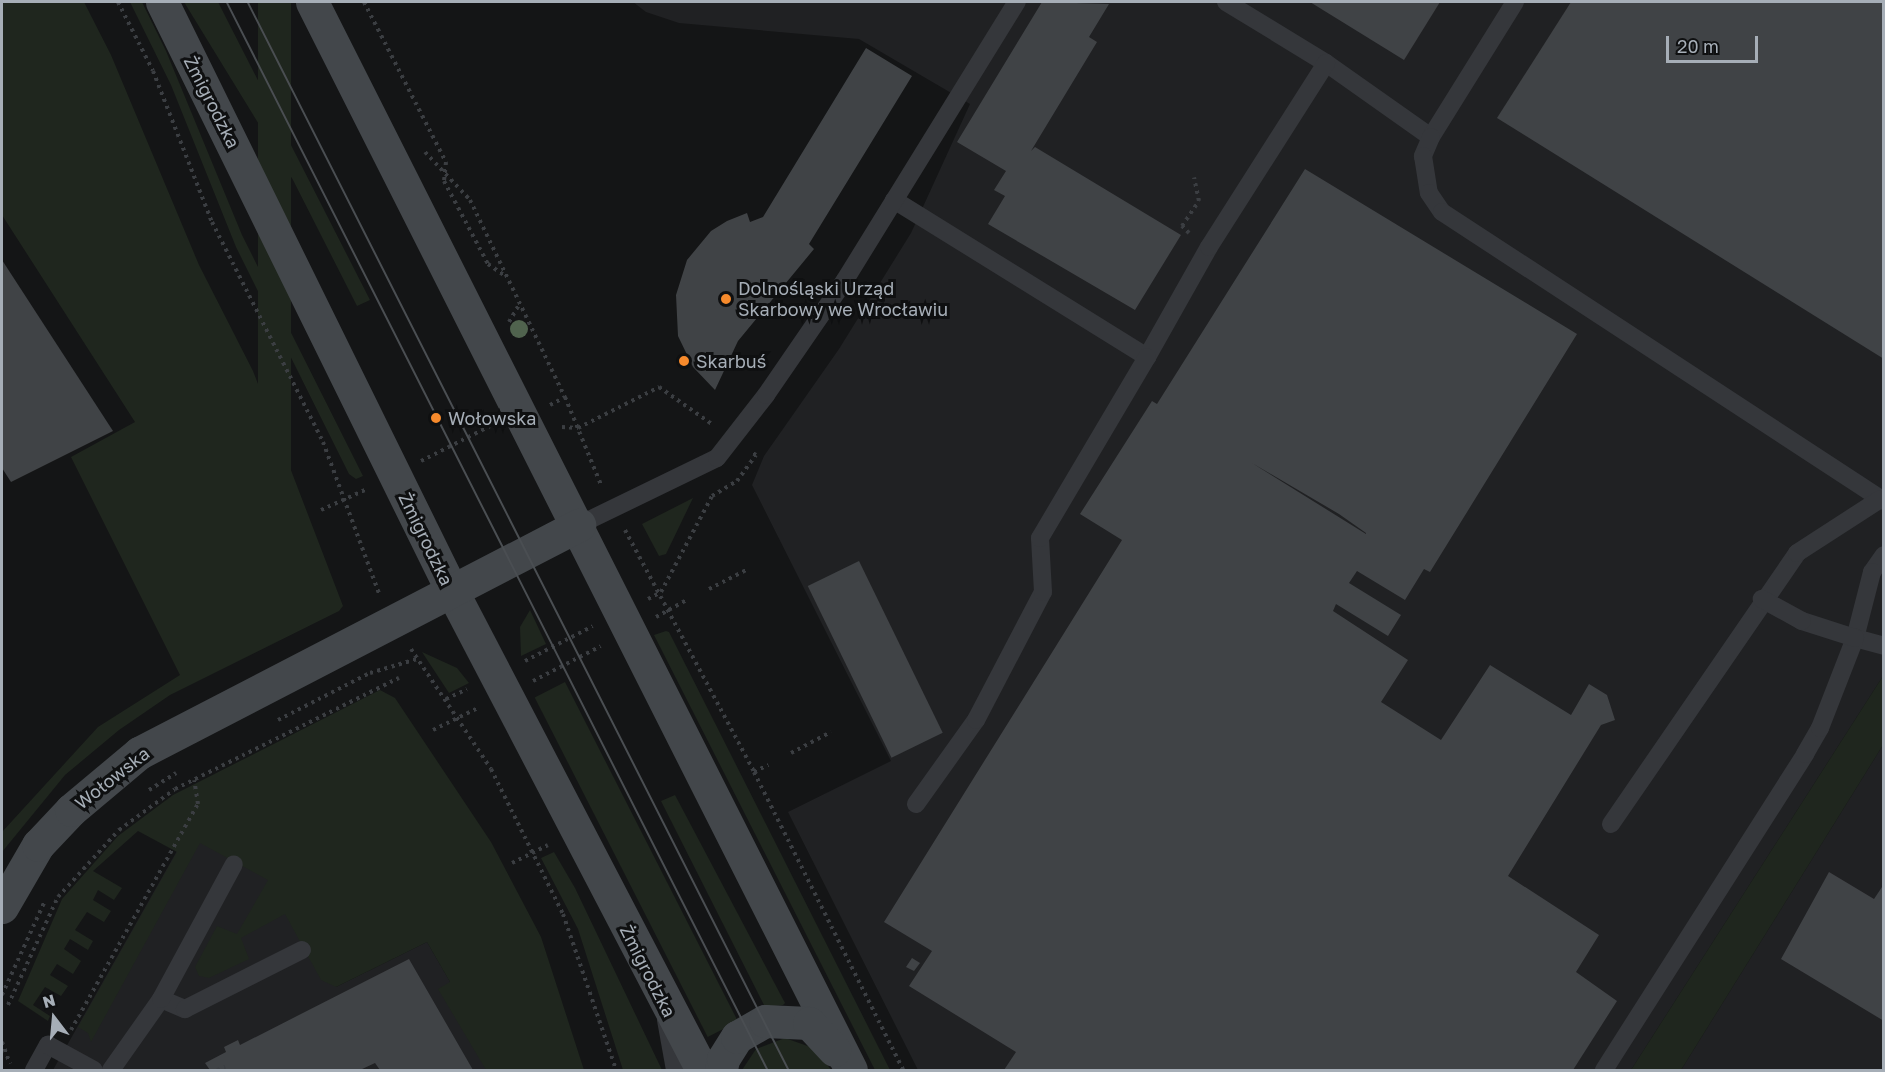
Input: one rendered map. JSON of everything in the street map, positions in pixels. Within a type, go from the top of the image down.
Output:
[{"type":"main road","name":"Żmigrodzka","points":[[162,2],[453,593],[491,699],[702,1071]]},
{"type":"main road","points":[[312,2],[579,525],[624,622],[850,1069]]},
{"type":"main road","name":"Wołowska","points":[[2,907],[38,845],[70,810],[139,753],[395,620],[453,593],[579,525]]},
{"type":"main road","points":[[721,1071],[723,1059],[737,1037],[747,1029],[778,1019],[809,1023],[850,1069]]},
{"type":"lane","points":[[579,525],[717,458],[766,395],[894,200],[1017,2]]},
{"type":"lane","points":[[1226,2],[1326,63],[1431,137]]},
{"type":"lane","points":[[1515,2],[1431,137],[1423,156],[1429,193],[1442,212],[1616,322],[1881,500],[1797,553],[1762,599],[1611,824]]},
{"type":"lane","points":[[916,804],[976,720],[1043,592],[1040,538],[1209,247],[1326,63]]},
{"type":"lane","points":[[894,200],[1147,357]]},
{"type":"lane","points":[[1604,1071],[1820,728],[1856,638],[1872,572],[1884,555]]},
{"type":"lane","points":[[1762,599],[1802,621],[1884,646]]},
{"type":"lane","points":[[111,1071],[161,999],[234,864]]},
{"type":"lane","points":[[161,999],[185,1009],[302,950]]},
{"type":"lane","points":[[662,998],[675,1071]]},
{"type":"lane","points":[[34,1071],[48,1045],[94,1071]]},
{"type":"path","points":[[118,2],[153,71],[212,222],[323,442],[378,591],[417,659],[446,699],[491,770],[572,934],[616,1071]]},
{"type":"path","points":[[364,2],[446,162],[444,181],[488,264],[504,275]]},
{"type":"path","points":[[424,150],[446,171],[470,200],[504,275],[565,397],[601,486]]},
{"type":"path","points":[[1192,236],[1182,226],[1199,201],[1194,178]]},
{"type":"path","points":[[512,332],[508,323],[519,304]]},
{"type":"path","points":[[556,426],[578,428],[659,387],[714,426]]},
{"type":"path","points":[[546,407],[565,397]]},
{"type":"path","points":[[542,400],[551,417]]},
{"type":"path","points":[[433,730],[624,622],[661,592],[712,496]]},
{"type":"path","points":[[628,536],[661,592],[666,611],[754,772],[903,1071]]},
{"type":"path","points":[[709,589],[748,569]]},
{"type":"path","points":[[446,699],[491,699],[624,622],[666,611],[687,600]]},
{"type":"path","points":[[269,725],[370,673],[417,659]]},
{"type":"path","points":[[8,1005],[58,897],[119,830],[194,780],[399,678]]},
{"type":"path","points":[[791,753],[831,732]]},
{"type":"path","points":[[754,772],[768,765]]},
{"type":"path","points":[[139,797],[179,771]]},
{"type":"path","points":[[60,1050],[198,804],[194,780]]},
{"type":"path","points":[[512,862],[549,846],[543,835]]},
{"type":"path","points":[[2,994],[46,900]]},
{"type":"path","points":[[2,1042],[11,1071]]},
{"type":"path","points":[[216,1071],[225,1067]]},
{"type":"shaded area","points":[[2,2],[84,2],[111,55],[199,265],[253,371],[343,606],[339,611],[170,695],[119,730],[65,775],[2,852],[2,832],[98,727],[180,675],[71,457],[135,422],[2,215]]},
{"type":"shaded area","points":[[130,2],[142,2],[166,51],[242,235],[363,476],[356,479],[349,474],[236,247],[171,85]]},
{"type":"shaded area","points":[[184,2],[218,2],[370,300],[357,306],[293,180]]},
{"type":"shaded area","points":[[258,2],[291,2],[291,472],[258,472]]},
{"type":"shaded area","points":[[633,2],[1883,2],[1883,676],[1631,1070],[918,1070],[788,812],[891,761],[752,485],[764,456],[839,349],[911,233],[970,104],[859,39],[679,23],[646,12]]},
{"type":"shaded area","points":[[693,498],[666,554],[659,556],[642,524]]},
{"type":"shaded area","points":[[530,610],[546,644],[521,656],[520,627]]},
{"type":"shaded area","points":[[669,632],[890,1070],[875,1070],[654,635]]},
{"type":"shaded area","points":[[422,652],[457,668],[469,683],[449,693]]},
{"type":"shaded area","points":[[1883,676],[1883,745],[1681,1070],[1631,1070]]},
{"type":"shaded area","points":[[565,682],[738,1021],[708,1037],[535,697]]},
{"type":"shaded area","points":[[380,690],[395,698],[491,842],[541,937],[584,1070],[486,1070],[438,989],[450,982],[427,942],[336,987],[321,980],[285,914],[241,938],[249,959],[209,978],[199,976],[195,967],[217,926],[237,934],[268,880],[200,843],[91,1042],[88,1033],[78,1027],[177,852],[138,831],[93,871],[122,888],[114,900],[98,890],[93,900],[111,911],[104,922],[87,912],[75,930],[93,941],[88,950],[70,939],[64,949],[81,961],[73,974],[57,964],[50,975],[68,986],[61,996],[45,987],[33,1005],[50,1016],[48,1021],[18,1001],[62,899],[118,836],[173,795]]},
{"type":"shaded area","points":[[1883,745],[1883,1070],[1681,1070]]},
{"type":"shaded area","points":[[216,782],[336,987],[427,942],[501,1070],[53,1070]]},
{"type":"shaded area","points":[[675,795],[785,1003],[783,1005],[765,1007],[661,801]]},
{"type":"shaded area","points":[[554,852],[575,888],[662,1070],[623,1070],[578,929],[541,858]]},
{"type":"shaded area","points":[[785,1038],[816,1049],[831,1070],[742,1070],[756,1049]]},
{"type":"building","points":[[1042,2],[1109,4],[1089,37],[1097,42],[1031,151],[1035,147],[1181,235],[1135,310],[988,224],[1005,196],[994,190],[1006,171],[957,142]]},
{"type":"building","points":[[1310,2],[1440,2],[1404,60]]},
{"type":"building","points":[[1571,2],[1884,2],[1884,359],[1497,118]]},
{"type":"building","points":[[866,48],[912,76],[809,244],[814,249],[738,341],[715,390],[693,367],[678,336],[676,295],[687,260],[711,231],[727,221],[747,213],[750,222],[763,217]]},
{"type":"building","points":[[1305,169],[1577,334],[1430,572],[1424,569],[1405,600],[1357,571],[1349,583],[1401,615],[1388,636],[1336,604],[1333,611],[1408,660],[1381,702],[1441,740],[1490,665],[1571,715],[1589,684],[1607,695],[1615,720],[1601,725],[1508,876],[1599,935],[1576,972],[1617,1001],[1573,1070],[1004,1070],[1016,1052],[909,986],[932,951],[884,922],[1122,540],[1080,514],[1152,401],[1157,404]],"holes":[[[1252,463],[1339,514],[1366,534]]]},
{"type":"building","points":[[2,260],[113,431],[11,482],[2,468]]},
{"type":"building","points":[[859,561],[943,733],[891,758],[808,586]]},
{"type":"building","points":[[1829,872],[1874,899],[1884,884],[1884,1021],[1781,959]]},
{"type":"building","points":[[912,958],[920,963],[914,971],[906,967]]},
{"type":"building","points":[[409,959],[473,1070],[380,1070],[375,1063],[360,1070],[210,1070],[205,1063],[226,1052],[224,1047],[238,1040],[240,1045]]},
{"type":"tram line","points":[[227,2],[768,1070]]},
{"type":"tram line","points":[[248,2],[789,1070]]},
{"type":"place","name":"Dolnośląski Urząd Skarbowy we Wrocławiu","points":[[726,299]]},
{"type":"place","name":"Skarbuś","points":[[684,361]]},
{"type":"place","name":"Wołowska","points":[[436,418]]}]
